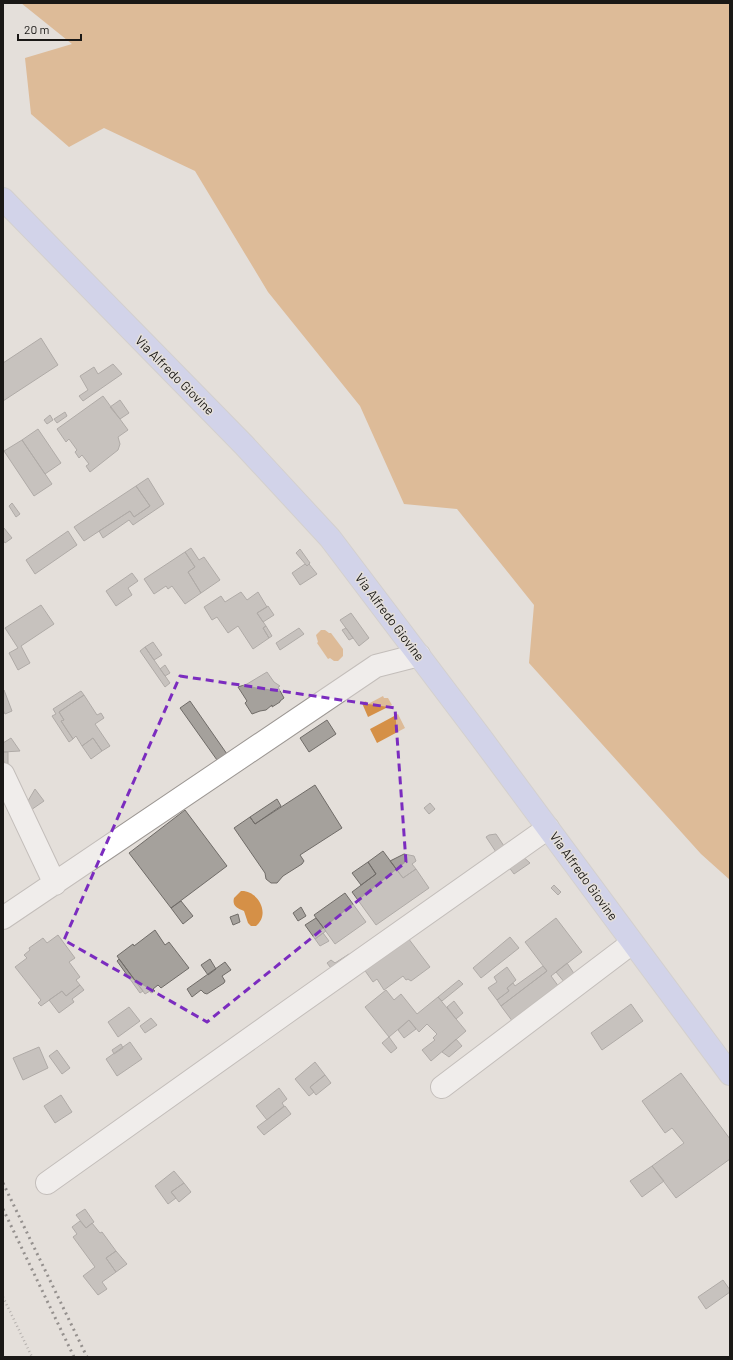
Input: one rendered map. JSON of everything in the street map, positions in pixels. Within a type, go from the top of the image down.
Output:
[{"type":"main road","name":"Via Alfredo Giovine","points":[[3,200],[244,445],[325,533],[419,655],[730,1074]]},
{"type":"street","points":[[3,918],[376,666],[419,655]]},
{"type":"street","points":[[3,774],[55,884]]},
{"type":"street","points":[[47,1183],[548,828]]},
{"type":"street","points":[[442,1087],[632,943]]},
{"type":"path","points":[[3,1297],[32,1357]]},
{"type":"highlighted area","points":[[180,676],[395,708],[406,862],[207,1022],[64,940]]},
{"type":"shaded area","points":[[21,3],[730,3],[730,880],[701,854],[529,663],[534,605],[457,509],[404,504],[360,406],[268,292],[195,171],[104,128],[69,147],[31,114],[25,58],[72,44]]},
{"type":"shaded area","points":[[321,630],[331,633],[343,649],[343,656],[338,661],[334,661],[330,658],[328,659],[317,643],[316,635]]},
{"type":"shaded area","points":[[383,696],[384,698],[388,698],[392,705],[368,717],[362,703],[366,701],[368,704]]},
{"type":"shaded area","points":[[398,714],[405,728],[377,743],[370,729]]},
{"type":"shaded area","points":[[241,891],[253,894],[260,904],[262,915],[256,926],[251,926],[248,923],[244,911],[234,905],[234,898]]},
{"type":"building","points":[[41,338],[58,365],[3,401],[3,363]]},
{"type":"building","points":[[113,364],[122,374],[83,401],[79,396],[88,390],[80,376],[94,367],[98,374]]},
{"type":"building","points":[[103,396],[128,430],[118,437],[120,444],[118,450],[90,472],[86,466],[89,464],[82,455],[79,458],[75,452],[77,450],[69,439],[66,442],[57,429]]},
{"type":"building","points":[[120,400],[129,413],[120,419],[110,407]]},
{"type":"building","points":[[65,412],[67,416],[57,423],[54,419]]},
{"type":"building","points":[[50,415],[53,420],[47,424],[44,420]]},
{"type":"building","points":[[38,429],[61,463],[45,474],[22,440]]},
{"type":"building","points":[[22,440],[52,484],[34,496],[4,451]]},
{"type":"building","points":[[148,478],[164,504],[133,525],[129,520],[103,538],[99,531],[130,511],[134,517],[150,506],[136,486]]},
{"type":"building","points":[[136,486],[150,506],[134,517],[130,511],[84,541],[74,527]]},
{"type":"building","points":[[12,503],[20,514],[16,517],[9,506]]},
{"type":"building","points":[[3,528],[12,538],[5,543],[3,540]]},
{"type":"building","points":[[68,531],[77,545],[35,574],[26,560]]},
{"type":"building","points":[[191,548],[199,560],[204,557],[220,580],[201,593],[188,572],[195,567],[185,552]]},
{"type":"building","points":[[300,549],[310,563],[307,566],[296,553]]},
{"type":"building","points":[[185,552],[195,567],[188,572],[201,593],[185,604],[172,586],[168,589],[166,586],[154,594],[144,579]]},
{"type":"building","points":[[305,564],[307,566],[309,564],[317,574],[300,585],[292,573]]},
{"type":"building","points":[[132,573],[138,581],[128,588],[132,595],[116,606],[106,591]]},
{"type":"building","points":[[241,592],[247,600],[258,592],[267,607],[257,613],[266,626],[263,628],[269,638],[253,649],[238,626],[228,633],[217,617],[212,620],[204,607],[221,596],[225,602]]},
{"type":"building","points":[[41,605],[54,624],[21,646],[30,663],[18,670],[9,653],[18,648],[5,628]]},
{"type":"building","points":[[268,606],[274,615],[263,622],[257,613]]},
{"type":"building","points":[[351,613],[369,638],[359,646],[340,620]]},
{"type":"building","points":[[266,626],[272,636],[269,638],[263,628]]},
{"type":"building","points":[[299,628],[304,634],[280,650],[276,643]]},
{"type":"building","points":[[346,628],[353,638],[349,640],[342,630]]},
{"type":"building","points":[[153,642],[162,655],[154,660],[145,647]]},
{"type":"building","points":[[145,647],[170,683],[165,687],[140,651]]},
{"type":"building","points":[[165,665],[170,673],[165,676],[160,669]]},
{"type":"building","points":[[267,672],[274,682],[280,686],[278,687],[284,698],[266,710],[252,714],[245,703],[247,701],[238,687],[247,684]]},
{"type":"building","points":[[4,690],[12,711],[5,714],[3,710]]},
{"type":"building","points":[[81,691],[84,695],[59,712],[64,720],[61,721],[73,739],[69,742],[52,716],[56,714],[53,709]]},
{"type":"building","points":[[84,695],[97,715],[101,713],[104,718],[95,724],[110,746],[102,751],[93,738],[82,746],[76,736],[73,739],[61,721],[64,720],[59,712]]},
{"type":"building","points":[[190,701],[227,754],[217,760],[180,708]]},
{"type":"building","points":[[327,720],[336,734],[309,752],[300,738]]},
{"type":"building","points":[[11,738],[20,751],[3,752],[3,743]]},
{"type":"building","points":[[93,738],[102,751],[91,759],[82,746]]},
{"type":"building","points":[[3,752],[8,752],[8,769],[3,760]]},
{"type":"building","points":[[315,785],[342,828],[300,855],[304,861],[302,864],[283,876],[277,883],[271,883],[266,879],[265,873],[234,828],[250,817],[255,824]]},
{"type":"building","points":[[35,789],[44,801],[28,812],[25,806]]},
{"type":"building","points":[[277,799],[281,806],[255,824],[250,817]]},
{"type":"building","points":[[430,803],[435,809],[429,814],[424,808]]},
{"type":"building","points":[[185,810],[227,866],[171,908],[129,853]]},
{"type":"building","points":[[496,834],[506,849],[498,855],[486,837]]},
{"type":"building","points":[[383,851],[403,878],[416,869],[429,888],[376,925],[352,892],[376,874],[368,862]]},
{"type":"building","points":[[519,853],[530,863],[514,874],[505,862]]},
{"type":"building","points":[[404,854],[414,856],[416,861],[412,864],[416,869],[403,878],[390,861]]},
{"type":"building","points":[[368,862],[376,874],[361,885],[352,873]]},
{"type":"building","points":[[554,885],[561,892],[558,895],[551,888]]},
{"type":"building","points":[[345,893],[366,922],[335,944],[314,915]]},
{"type":"building","points":[[181,901],[193,916],[183,924],[171,908]]},
{"type":"building","points":[[301,907],[306,916],[298,921],[293,913]]},
{"type":"building","points":[[238,914],[240,922],[233,925],[230,917]]},
{"type":"building","points":[[316,918],[326,931],[315,939],[305,925]]},
{"type":"building","points":[[556,918],[582,952],[551,976],[559,987],[513,1022],[501,1006],[547,971],[525,942]]},
{"type":"building","points":[[155,930],[165,945],[169,942],[189,968],[161,988],[158,985],[153,989],[155,991],[151,993],[150,991],[145,994],[117,956],[133,944],[134,946]]},
{"type":"building","points":[[323,933],[329,941],[320,946],[315,939]]},
{"type":"building","points":[[58,935],[75,958],[69,962],[80,977],[76,980],[80,985],[66,996],[62,991],[41,1006],[38,1003],[41,1000],[15,967],[27,958],[24,955],[30,950],[29,948],[43,938],[47,943]]},
{"type":"building","points":[[510,937],[519,948],[481,978],[473,968]]},
{"type":"building","points":[[408,938],[430,967],[411,981],[408,979],[406,980],[403,976],[384,990],[377,979],[373,982],[361,965]]},
{"type":"building","points":[[349,954],[351,957],[334,972],[327,963],[331,960],[335,963]]},
{"type":"building","points":[[119,959],[143,991],[140,993],[117,961]]},
{"type":"building","points":[[210,959],[216,969],[208,975],[201,965]]},
{"type":"building","points":[[225,962],[231,970],[222,976],[225,981],[224,983],[207,994],[201,990],[192,997],[187,989]]},
{"type":"building","points":[[567,963],[575,975],[565,983],[556,972]]},
{"type":"building","points":[[543,966],[547,971],[501,1006],[497,1000],[509,991],[507,988],[513,983],[515,986]]},
{"type":"building","points":[[507,967],[516,980],[507,988],[509,991],[497,1000],[488,988],[497,982],[494,977]]},
{"type":"building","points":[[459,980],[463,984],[442,1001],[438,997]]},
{"type":"building","points":[[80,985],[84,990],[72,999],[74,1002],[59,1013],[49,1000],[62,991],[66,996]]},
{"type":"building","points":[[386,990],[394,1000],[401,994],[417,1014],[438,997],[466,1031],[431,1061],[422,1050],[435,1040],[433,1038],[437,1034],[427,1024],[419,1032],[409,1020],[389,1037],[365,1007]]},
{"type":"building","points":[[454,1001],[463,1013],[456,1019],[447,1007]]},
{"type":"building","points":[[631,1004],[643,1021],[602,1050],[591,1033]]},
{"type":"building","points":[[129,1007],[140,1021],[118,1037],[108,1022]]},
{"type":"building","points":[[151,1018],[157,1025],[145,1033],[140,1026]]},
{"type":"building","points":[[409,1020],[416,1029],[404,1038],[398,1030]]},
{"type":"building","points":[[389,1037],[397,1048],[391,1053],[382,1043]]},
{"type":"building","points":[[456,1039],[462,1046],[449,1057],[442,1052]]},
{"type":"building","points":[[130,1042],[142,1059],[117,1076],[106,1059]]},
{"type":"building","points":[[121,1044],[123,1048],[114,1054],[112,1050]]},
{"type":"building","points":[[39,1047],[48,1068],[23,1080],[13,1058]]},
{"type":"building","points":[[57,1050],[70,1068],[62,1074],[49,1056]]},
{"type":"building","points":[[315,1062],[325,1075],[310,1087],[314,1092],[309,1096],[295,1079]]},
{"type":"building","points":[[681,1073],[730,1139],[730,1159],[676,1198],[652,1166],[684,1143],[672,1128],[665,1133],[642,1101]]},
{"type":"building","points":[[325,1075],[331,1083],[316,1095],[310,1087]]},
{"type":"building","points":[[279,1088],[287,1099],[282,1103],[284,1106],[267,1120],[256,1106]]},
{"type":"building","points":[[61,1095],[72,1112],[55,1123],[44,1106]]},
{"type":"building","points":[[285,1106],[291,1114],[264,1135],[257,1127]]},
{"type":"building","points":[[652,1166],[664,1181],[642,1197],[630,1181]]},
{"type":"building","points":[[174,1171],[184,1183],[171,1192],[176,1198],[168,1204],[155,1186]]},
{"type":"building","points":[[184,1183],[191,1192],[179,1202],[171,1192]]},
{"type":"building","points":[[85,1209],[94,1222],[86,1228],[76,1215]]},
{"type":"building","points":[[80,1221],[86,1228],[92,1223],[100,1233],[102,1232],[116,1251],[106,1258],[116,1272],[102,1282],[107,1289],[98,1295],[83,1276],[95,1267],[73,1237],[77,1234],[72,1227]]},
{"type":"building","points":[[116,1251],[127,1264],[116,1272],[106,1258]]},
{"type":"building","points":[[723,1280],[730,1292],[706,1309],[698,1297]]},
{"type":"railway","points":[[3,1183],[87,1357]]},
{"type":"railway","points":[[3,1209],[74,1357]]}]
